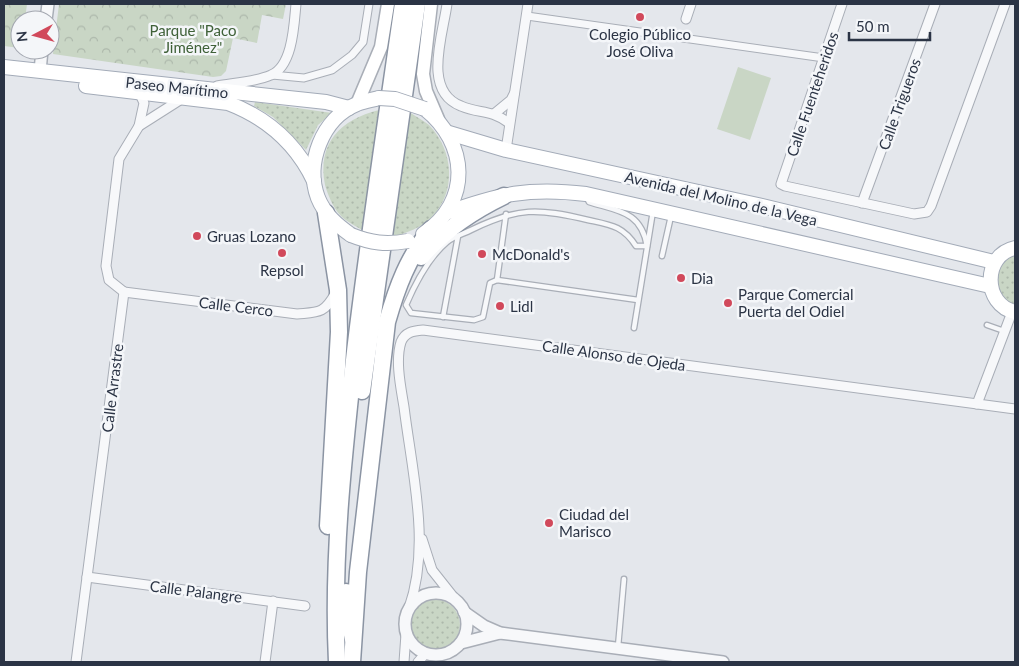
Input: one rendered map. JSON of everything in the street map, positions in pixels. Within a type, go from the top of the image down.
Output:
[{"type":"highway","points":[[337,662],[335,627],[343,454],[362,290],[403,4]]},
{"type":"highway","points":[[353,639],[346,607],[348,500],[417,4]]},
{"type":"highway","points":[[398,283],[431,246],[451,228],[481,207],[504,196]]},
{"type":"highway","points":[[326,213],[334,251],[338,290],[338,377],[327,541],[329,600],[335,627]]},
{"type":"highway","points":[[352,662],[358,572],[386,331],[398,283],[415,249],[431,229]]},
{"type":"main road","points":[[353,106],[372,73],[381,47],[388,4]]},
{"type":"main road","points":[[431,4],[424,74],[426,92],[438,119],[448,133],[457,153],[459,174],[456,194],[446,213],[431,229],[408,241],[388,244],[369,242],[351,235],[337,225],[326,213],[318,198],[314,181],[317,147],[325,132],[336,118],[353,106],[379,98],[395,99],[425,109],[438,119]]},
{"type":"main road","name":"Paseo Marítimo","points":[[4,66],[353,106]]},
{"type":"main road","name":"Paseo Marítimo","points":[[4,76],[228,103],[262,118],[277,131],[307,167],[314,181]]},
{"type":"main road","name":"Avenida del Molino de la Vega","points":[[448,133],[506,150],[758,205],[994,262]]},
{"type":"main road","name":"Avenida del Molino de la Vega","points":[[446,213],[489,198],[550,190],[586,194],[990,286]]},
{"type":"main road","points":[[1014,312],[998,302],[990,286],[990,275],[994,262],[1001,255],[1015,248]]},
{"type":"street","points":[[272,75],[282,65],[287,54],[296,4]]},
{"type":"street","points":[[202,89],[272,75],[304,78],[332,70],[352,55],[363,42],[369,4]]},
{"type":"street","points":[[447,4],[438,70],[441,88],[446,96],[463,107],[494,114],[509,123]]},
{"type":"street","points":[[506,150],[528,4]]},
{"type":"street","points":[[686,19],[691,4]]},
{"type":"street","name":"Calle Fuenteheridos","points":[[781,184],[842,4]]},
{"type":"street","name":"Calle Trigueros","points":[[862,203],[935,4]]},
{"type":"street","name":"Avenida del Molino de la Vega","points":[[781,184],[914,214],[927,212],[932,206],[1005,4]]},
{"type":"street","points":[[527,16],[824,58]]},
{"type":"street","points":[[40,71],[41,60]]},
{"type":"street","points":[[494,114],[511,100],[516,89]]},
{"type":"street","points":[[124,292],[109,280],[106,266],[119,159],[139,126],[144,103],[139,92]]},
{"type":"street","points":[[139,126],[160,111],[184,98]]},
{"type":"street","name":"Calle Cerco","points":[[124,292],[297,314],[320,312],[329,306],[338,290]]},
{"type":"street","name":"Calle Arrastre","points":[[76,662],[124,292]]},
{"type":"street","points":[[977,404],[1004,331],[1014,312]]},
{"type":"street","name":"Calle Alonso de Ojeda","points":[[408,608],[417,578],[418,526],[401,382],[400,354],[401,343],[406,334],[412,331],[423,330],[1015,409]]},
{"type":"street","name":"Calle Alonso de Ojeda","points":[[418,526],[432,570],[455,599]]},
{"type":"street","name":"Calle Palangre","points":[[87,577],[305,606]]},
{"type":"street","points":[[500,632],[484,635],[459,644],[444,654],[426,658],[410,643],[404,626],[408,608],[415,600],[424,595],[445,594],[455,599],[464,612],[484,626],[500,632],[723,662]]},
{"type":"street","points":[[265,662],[273,601]]},
{"type":"street","points":[[448,662],[466,630],[464,612]]},
{"type":"street","points":[[404,662],[406,634]]},
{"type":"lane","points":[[586,194],[589,202],[628,214],[636,220],[645,236],[647,246]]},
{"type":"lane","points":[[634,328],[653,210]]},
{"type":"lane","points":[[638,300],[497,280],[490,283],[482,317],[474,320],[411,313],[406,305],[411,289],[447,241],[506,214],[540,211],[606,224],[627,232],[636,246],[647,246]]},
{"type":"lane","points":[[497,280],[506,214]]},
{"type":"lane","points":[[662,256],[671,214]]},
{"type":"lane","points":[[443,317],[458,236]]},
{"type":"lane","points":[[988,325],[1004,331]]},
{"type":"lane","points":[[618,648],[624,578]]},
{"type":"green space","points":[[4,4],[27,4],[26,10],[10,10],[10,47],[4,46]]},
{"type":"green space","name":"Parque \"Paco Jiménez\"","points":[[59,4],[286,4],[283,19],[262,15],[257,43],[233,38],[226,71],[221,76],[213,77],[60,55],[60,10],[58,10]]},
{"type":"green space","points":[[738,67],[771,78],[750,140],[717,129]]},
{"type":"green space","points":[[255,102],[332,113],[318,125],[306,150],[273,117],[254,106]]},
{"type":"green space","points":[[379,110],[364,231],[338,213],[329,197],[323,170],[328,145],[334,136],[353,120]]},
{"type":"green space","points":[[409,112],[429,125],[444,147],[449,172],[448,184],[439,208],[427,222],[393,237]]},
{"type":"green space","points":[[1015,252],[1015,307],[1000,295],[994,276],[999,264]]},
{"type":"green space","points":[[429,599],[439,599],[448,603],[456,611],[460,625],[456,639],[448,647],[439,651],[429,651],[420,647],[412,639],[408,630],[408,620],[412,611],[420,603]]},
{"type":"place","name":"Colegio Público José Oliva","points":[[640,17]]},
{"type":"place","name":"Gruas Lozano","points":[[197,236]]},
{"type":"place","name":"Repsol","points":[[282,253]]},
{"type":"place","name":"McDonald's","points":[[482,254]]},
{"type":"place","name":"Dia","points":[[681,278]]},
{"type":"place","name":"Parque Comercial Puerta del Odiel","points":[[728,303]]},
{"type":"place","name":"Lidl","points":[[500,306]]},
{"type":"place","name":"Ciudad del Marisco","points":[[549,523]]}]
